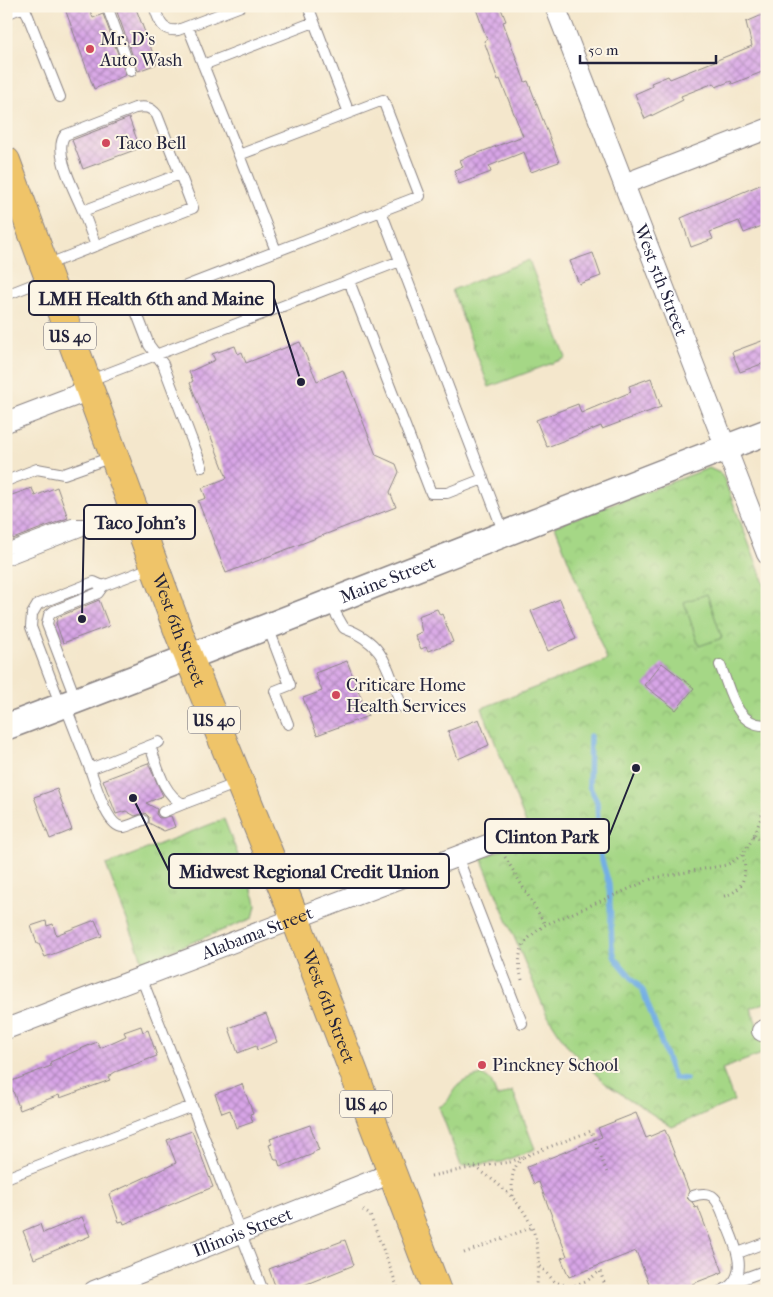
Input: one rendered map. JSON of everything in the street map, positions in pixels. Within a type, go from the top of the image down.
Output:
[{"type":"highway","name":"West 6th Street","points":[[6,161],[189,658],[295,918],[437,1291]]},
{"type":"street","name":"West 5th Street","points":[[555,6],[767,554]]},
{"type":"street","points":[[624,184],[767,129]]},
{"type":"street","points":[[6,422],[88,386]]},
{"type":"street","name":"Maine Street","points":[[6,727],[189,658],[329,601],[767,432]]},
{"type":"street","name":"Alabama Street","points":[[6,1029],[502,839]]},
{"type":"street","name":"Illinois Street","points":[[94,1291],[392,1173]]},
{"type":"lane","points":[[6,14],[25,6],[60,97]]},
{"type":"lane","points":[[107,6],[131,71]]},
{"type":"lane","points":[[154,6],[162,27],[169,31],[188,27],[241,6]]},
{"type":"lane","points":[[308,6],[349,113]]},
{"type":"lane","points":[[203,64],[314,22]]},
{"type":"lane","points":[[188,27],[240,155],[276,251]]},
{"type":"lane","points":[[202,467],[163,364],[149,345],[134,306],[420,196],[383,100],[240,155]]},
{"type":"lane","points":[[6,295],[96,246],[193,208],[157,115],[152,109],[143,106],[135,108],[65,134],[61,140],[60,148],[96,246]]},
{"type":"lane","points":[[83,212],[180,174]]},
{"type":"lane","points":[[380,212],[504,533]]},
{"type":"lane","points":[[88,386],[156,354],[400,261]]},
{"type":"lane","points":[[349,281],[430,493],[447,493],[483,479]]},
{"type":"lane","points":[[6,481],[37,469],[64,474],[114,456]]},
{"type":"lane","points":[[6,560],[134,510]]},
{"type":"lane","points":[[6,549],[72,524],[99,524]]},
{"type":"lane","points":[[142,820],[123,827],[116,825],[108,817],[67,704],[47,624],[49,615],[54,611],[98,593],[103,586],[154,566]]},
{"type":"lane","points":[[67,704],[31,627],[32,614],[38,604],[94,582],[103,586]]},
{"type":"lane","points":[[329,601],[344,628],[359,633],[380,651],[402,707]]},
{"type":"lane","points":[[267,626],[290,685],[275,691],[288,724]]},
{"type":"lane","points":[[720,665],[740,714],[747,722],[758,726],[767,725]]},
{"type":"lane","points":[[90,769],[154,744],[167,792],[183,804]]},
{"type":"lane","points":[[163,812],[239,782]]},
{"type":"lane","points":[[458,856],[522,1023]]},
{"type":"lane","points":[[141,977],[263,1291]]},
{"type":"lane","points":[[6,1178],[192,1106]]},
{"type":"lane","points":[[693,1196],[703,1194],[711,1196],[718,1202],[738,1253],[739,1268],[734,1282]]},
{"type":"lane","points":[[738,1253],[767,1242]]},
{"type":"lane","points":[[722,1291],[734,1282],[767,1270]]},
{"type":"path","points":[[524,987],[519,969],[520,953],[524,942],[545,925],[617,893],[670,874],[726,865],[743,854],[767,801]]},
{"type":"path","points":[[752,836],[767,842]]},
{"type":"path","points":[[502,839],[545,925]]},
{"type":"path","points":[[724,896],[740,887],[745,877],[743,854]]},
{"type":"path","points":[[432,1176],[510,1162],[591,1131],[607,1173]]},
{"type":"path","points":[[513,1196],[512,1177],[514,1168],[525,1156]]},
{"type":"path","points":[[475,1167],[504,1187],[513,1196],[533,1227],[539,1265],[536,1291]]},
{"type":"path","points":[[363,1210],[370,1215],[399,1291]]},
{"type":"path","points":[[464,1253],[533,1227]]},
{"type":"path","points":[[539,1265],[555,1282],[569,1286]]},
{"type":"path","points":[[561,1291],[569,1286],[588,1280],[600,1272],[608,1291]]},
{"type":"green space","points":[[529,260],[566,358],[489,387],[452,290]]},
{"type":"green space","points":[[709,468],[720,473],[724,479],[767,591],[767,1002],[751,1008],[767,1052],[722,1069],[734,1101],[672,1127],[606,1084],[568,1047],[546,1013],[481,858],[516,844],[512,835],[528,829],[482,708],[607,660],[555,526]]},
{"type":"green space","points":[[707,594],[722,638],[699,646],[684,602]]},
{"type":"green space","points":[[224,819],[255,899],[256,906],[253,918],[143,962],[106,865]]},
{"type":"green space","points":[[482,1075],[491,1081],[497,1097],[513,1091],[535,1149],[501,1162],[461,1166],[439,1107],[447,1101],[460,1084]]},
{"type":"building","name":"Mr. D's Auto Wash","points":[[64,6],[88,6],[93,18],[103,14],[126,75],[94,89]]},
{"type":"building","points":[[123,6],[135,6],[157,64],[138,71],[116,9]]},
{"type":"building","points":[[475,6],[500,6],[506,21],[503,22],[525,82],[528,81],[559,162],[531,172],[524,152],[489,166],[491,172],[459,184],[454,170],[463,167],[460,160],[523,136],[500,79],[498,80],[484,41],[487,39]]},
{"type":"building","points":[[767,13],[767,81],[762,72],[732,84],[731,81],[716,87],[714,83],[681,96],[683,100],[645,119],[635,94],[653,86],[651,83],[668,76],[670,79],[752,46],[746,22]]},
{"type":"building","name":"Taco Bell","points":[[129,118],[140,148],[83,169],[72,140]]},
{"type":"building","points":[[767,182],[767,224],[744,233],[739,221],[710,232],[713,239],[691,247],[681,218]]},
{"type":"building","points":[[593,253],[601,276],[579,284],[570,261]]},
{"type":"building","points":[[767,339],[767,362],[740,372],[732,352]]},
{"type":"building","points":[[300,342],[317,381],[343,370],[376,455],[396,464],[399,472],[390,492],[396,507],[226,573],[198,501],[206,498],[202,488],[227,478],[190,383],[193,381],[189,372],[215,360],[212,354],[235,346],[238,354],[242,352],[246,363]]},
{"type":"building","points":[[651,378],[661,407],[602,429],[601,426],[547,447],[536,420],[578,404],[581,413],[631,392],[629,386]]},
{"type":"building","points":[[57,487],[68,518],[13,539],[6,522],[6,497],[32,488],[35,496]]},
{"type":"building","points":[[560,599],[576,639],[548,651],[531,611]]},
{"type":"building","points":[[99,600],[109,626],[63,643],[56,623],[58,617]]},
{"type":"building","points":[[437,609],[440,615],[442,614],[453,642],[428,651],[426,647],[421,649],[415,635],[422,632],[418,616]]},
{"type":"building","name":"Criticare Home Health Services","points":[[347,661],[368,716],[317,735],[303,698],[322,691],[315,673]]},
{"type":"building","points":[[662,663],[694,688],[676,710],[644,685]]},
{"type":"building","points":[[479,719],[489,745],[458,759],[448,731]]},
{"type":"building","points":[[148,763],[163,796],[146,803],[157,809],[156,814],[159,818],[171,816],[175,827],[164,831],[149,823],[149,817],[145,813],[135,816],[126,811],[116,814],[103,780]]},
{"type":"building","points":[[57,789],[72,830],[50,839],[34,797]]},
{"type":"building","points":[[95,920],[102,936],[45,957],[39,944],[37,944],[31,926],[46,921],[47,926],[53,924],[56,935]]},
{"type":"building","points":[[266,1014],[277,1042],[257,1050],[256,1046],[238,1053],[229,1028]]},
{"type":"building","points":[[141,1026],[143,1032],[148,1030],[157,1056],[115,1072],[108,1077],[110,1080],[60,1098],[59,1095],[20,1110],[10,1083],[12,1081],[51,1066],[50,1062],[97,1042],[100,1048],[126,1036],[124,1032]]},
{"type":"building","points":[[242,1084],[253,1113],[250,1114],[253,1122],[236,1128],[230,1110],[222,1113],[215,1094]]},
{"type":"building","points":[[636,1113],[646,1138],[665,1130],[689,1191],[687,1198],[693,1203],[695,1208],[698,1207],[723,1272],[692,1284],[695,1291],[652,1291],[636,1251],[569,1277],[561,1258],[567,1256],[539,1182],[534,1184],[527,1167],[602,1137],[598,1128]]},
{"type":"building","points":[[310,1125],[319,1150],[280,1167],[269,1145],[272,1144],[270,1139]]},
{"type":"building","points":[[192,1131],[213,1187],[124,1224],[123,1221],[119,1222],[109,1194],[176,1163],[167,1140]]},
{"type":"building","points":[[82,1217],[90,1236],[34,1259],[23,1231],[40,1224],[43,1233]]},
{"type":"building","points":[[345,1240],[354,1265],[289,1291],[277,1291],[269,1269]]},
{"type":"waterway","points":[[590,736],[589,786],[597,802],[598,847],[609,884],[612,946],[615,958],[643,991],[674,1078],[686,1079]]},
{"type":"place","name":"Mr. D's Auto Wash","points":[[90,49]]},
{"type":"place","name":"Taco Bell","points":[[106,143]]},
{"type":"place","name":"LMH Health 6th and Maine","points":[[301,382]]},
{"type":"place","name":"Taco John's","points":[[82,619]]},
{"type":"place","name":"Criticare Home Health Services","points":[[336,695]]},
{"type":"place","name":"Clinton Park","points":[[636,768]]},
{"type":"place","name":"Midwest Regional Credit Union","points":[[133,798]]},
{"type":"place","name":"Pinckney School","points":[[482,1065]]}]
